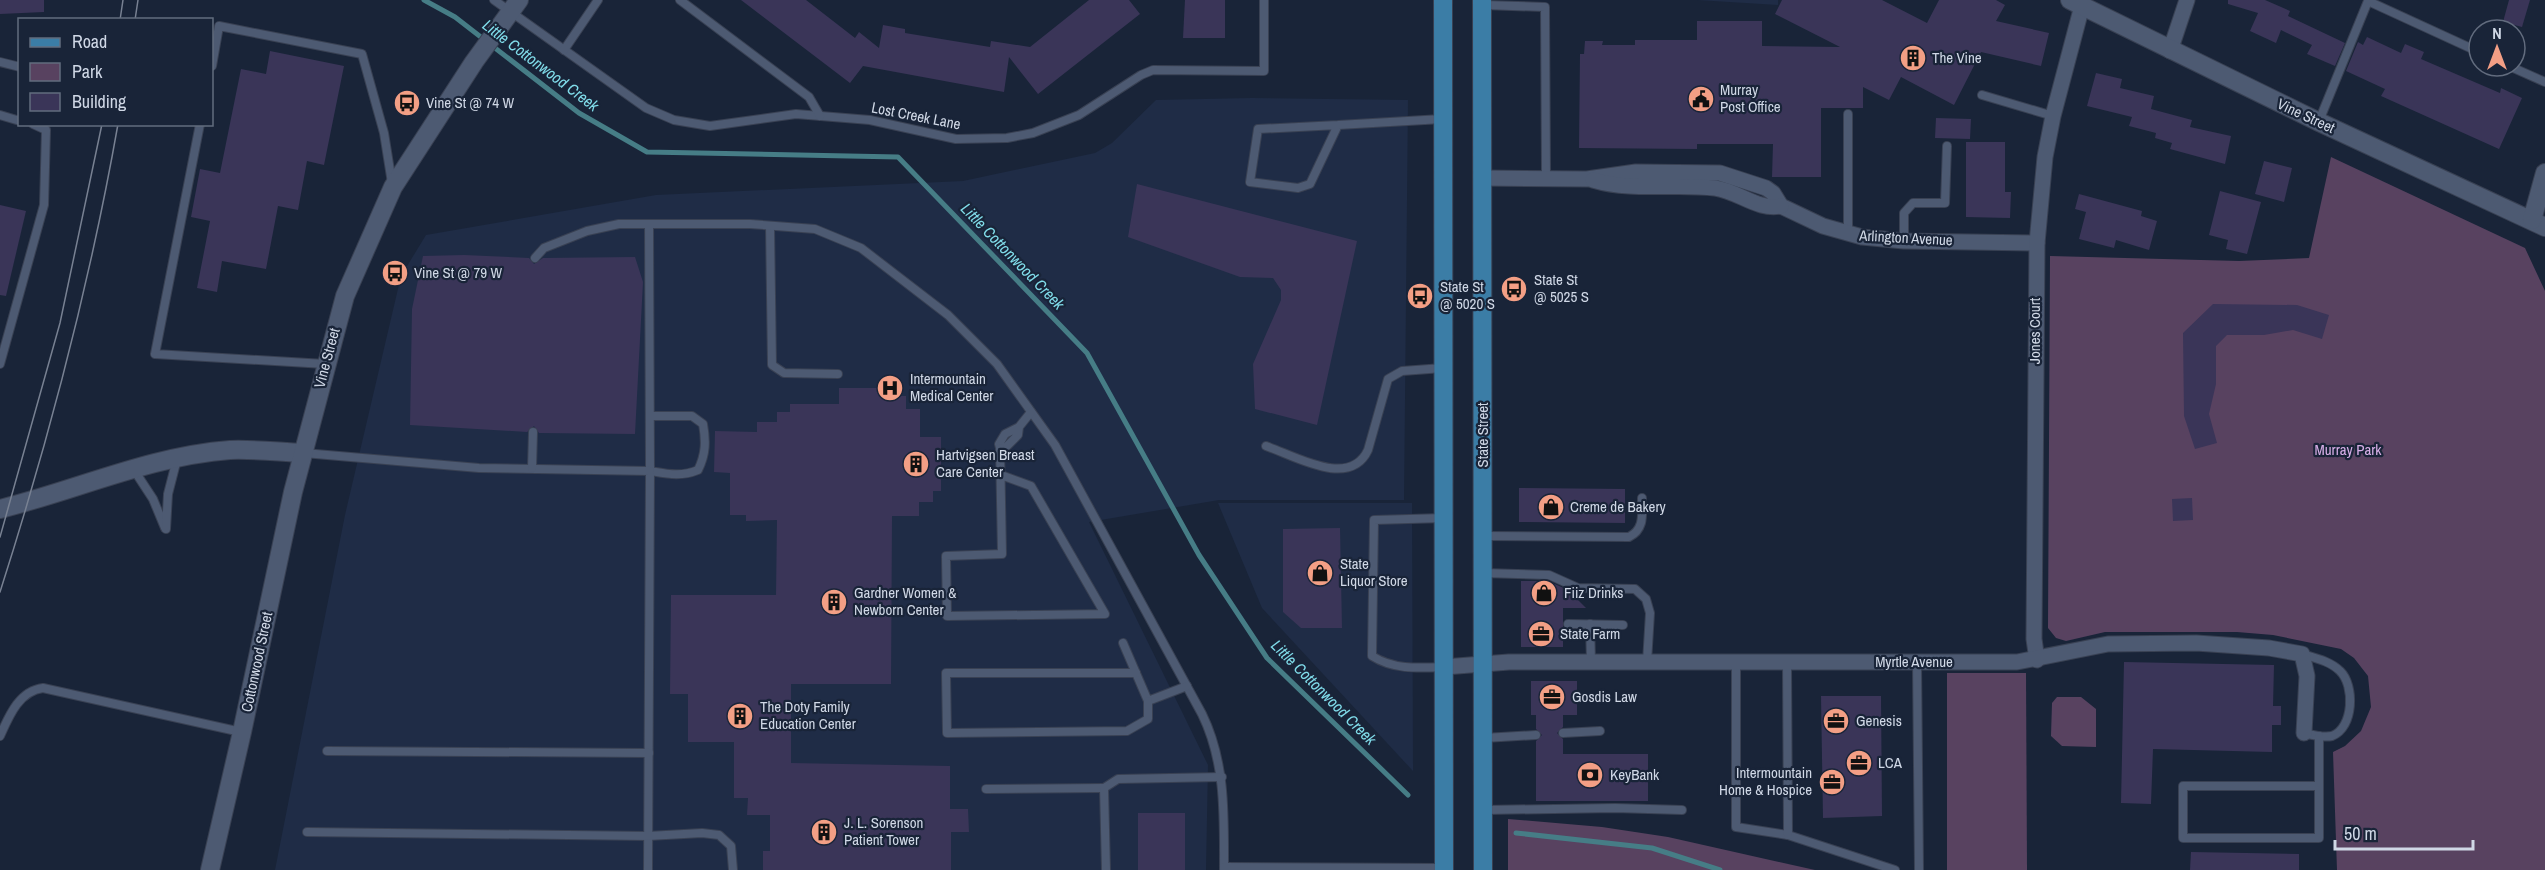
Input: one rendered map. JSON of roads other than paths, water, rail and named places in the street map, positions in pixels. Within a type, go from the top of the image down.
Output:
[{"type":"main road","points":[[1443,0],[1444,869]]},
{"type":"main road","name":"State Street","points":[[1482,2],[1483,870]]},
{"type":"street","points":[[2170,51],[2187,0]]},
{"type":"street","name":"Vine Street","points":[[2076,3],[2319,123],[2539,224]]},
{"type":"street","name":"Jones Court","points":[[2037,660],[2034,639],[2037,243],[2045,157],[2076,3]]},
{"type":"street","name":"Vine Street","points":[[303,453],[325,363],[345,296],[393,187],[474,62],[510,13]]},
{"type":"street","points":[[2539,224],[2545,173]]},
{"type":"street","name":"Arlington Avenue","points":[[1482,178],[1587,178],[1616,187],[1716,188],[1772,208],[1782,206],[1848,234],[1904,241],[2037,243]]},
{"type":"street","points":[[0,509],[177,458],[229,450],[303,453]]},
{"type":"street","name":"Cottonwood Street","points":[[210,870],[303,453]]},
{"type":"street","name":"Myrtle Avenue","points":[[1444,667],[1591,662],[2037,660],[2108,644],[2196,644],[2269,648],[2302,654]]},
{"type":"street","points":[[2302,654],[2307,676],[2312,735]]},
{"type":"lane","name":"Lost Creek Lane","points":[[494,0],[646,108],[687,124],[726,126],[784,115],[820,116],[870,120],[956,139],[1007,138],[1033,133],[1079,115],[1141,75],[1153,70],[1264,71],[1264,0]]},
{"type":"lane","points":[[564,50],[598,0]]},
{"type":"lane","points":[[680,0],[809,97],[820,116]]},
{"type":"lane","points":[[2319,123],[2368,1],[2467,46]]},
{"type":"lane","points":[[1482,2],[1545,7],[1546,178]]},
{"type":"lane","points":[[213,60],[219,26],[362,54],[384,133],[393,187]]},
{"type":"lane","points":[[0,62],[18,66]]},
{"type":"lane","points":[[2527,74],[2545,82]]},
{"type":"lane","points":[[1982,95],[2053,116]]},
{"type":"lane","points":[[1848,114],[1848,234]]},
{"type":"lane","points":[[0,115],[18,120]]},
{"type":"lane","points":[[1338,125],[1310,184],[1298,188],[1250,182],[1258,129],[1443,118]]},
{"type":"lane","points":[[0,364],[44,205],[47,138],[46,130],[37,126]]},
{"type":"lane","points":[[200,126],[155,354],[325,363]]},
{"type":"lane","points":[[1904,241],[1904,213],[1914,203],[1946,203],[1947,146]]},
{"type":"lane","points":[[535,258],[544,248],[587,231],[619,224],[770,226],[815,229],[861,248],[948,315],[997,364],[1055,445],[1207,723],[1222,777],[1224,868],[1444,869]]},
{"type":"lane","points":[[648,870],[649,224]]},
{"type":"lane","points":[[770,226],[772,365],[784,373],[838,374]]},
{"type":"lane","points":[[1266,446],[1327,468],[1356,466],[1364,460],[1368,450],[1388,380],[1402,372],[1443,368]]},
{"type":"lane","points":[[1001,475],[1031,486],[1105,614],[947,616],[946,556],[1002,554],[999,444],[1005,434],[1019,427],[1031,412]]},
{"type":"lane","points":[[303,453],[479,468],[650,471],[672,475],[686,475],[698,470],[704,459],[706,441],[703,424],[692,416],[650,416]]},
{"type":"lane","points":[[532,468],[533,432]]},
{"type":"lane","points":[[133,469],[153,499],[166,529],[168,494],[177,458]]},
{"type":"lane","points":[[1483,536],[1629,537],[1638,533],[1642,525],[1642,498]]},
{"type":"lane","points":[[1444,519],[1374,520],[1372,656],[1382,662],[1411,668],[1444,667]]},
{"type":"lane","points":[[1483,573],[1549,575],[1578,588],[1635,589],[1646,599],[1650,614],[1647,662]]},
{"type":"lane","points":[[1568,624],[1623,625]]},
{"type":"lane","points":[[1590,624],[1591,662]]},
{"type":"lane","points":[[1123,644],[1136,673],[1148,701],[1148,719],[1127,731],[947,733],[946,674],[1136,673]]},
{"type":"lane","points":[[2302,654],[2329,663],[2340,671],[2347,679],[2349,691],[2346,722],[2341,730],[2332,736],[2312,735],[2319,786],[2319,838],[2183,838],[2183,786],[2319,786]]},
{"type":"lane","points":[[1736,662],[1736,827],[1788,835],[1895,870]]},
{"type":"lane","points":[[1787,662],[1788,835]]},
{"type":"lane","points":[[1917,662],[1919,870]]},
{"type":"lane","points":[[1148,701],[1187,686]]},
{"type":"lane","points":[[0,736],[14,707],[30,692],[44,688],[242,732]]},
{"type":"lane","points":[[1563,734],[1600,731]]},
{"type":"lane","points":[[1483,738],[1536,735]]},
{"type":"lane","points":[[327,751],[649,753]]},
{"type":"lane","points":[[986,789],[1104,788],[1118,779],[1222,777]]},
{"type":"lane","points":[[1104,788],[1106,870]]},
{"type":"lane","points":[[1483,810],[1615,808],[1682,810]]},
{"type":"lane","points":[[308,832],[719,835],[731,846],[733,870]]},
{"type":"waterway","name":"Little Cottonwood Creek","points":[[424,0],[455,17],[579,113],[647,152],[898,157],[1087,353],[1199,555],[1267,658],[1408,795]]},
{"type":"waterway","name":"Little Cottonwood Creek","points":[[1516,833],[1652,848],[1720,870]]},
{"type":"tram line","points":[[120,18],[123,0]]},
{"type":"tram line","points":[[135,18],[138,0]]},
{"type":"tram line","points":[[0,537],[60,323],[102,126]]},
{"type":"tram line","points":[[0,592],[67,360],[95,243],[118,126]]},
{"type":"place","name":"The Vine","points":[[1913,58]]},
{"type":"place","name":"Murray Post Office","points":[[1701,99]]},
{"type":"place","name":"Vine St @ 74 W","points":[[407,103]]},
{"type":"place","name":"Vine St @ 79 W","points":[[395,273]]},
{"type":"place","name":"State St @ 5025 S","points":[[1514,289]]},
{"type":"place","name":"State St @ 5020 S","points":[[1420,296]]},
{"type":"place","name":"Intermountain Medical Center","points":[[890,388]]},
{"type":"place","name":"Hartvigsen Breast Care Center","points":[[916,464]]},
{"type":"place","name":"Creme de Bakery","points":[[1551,507]]},
{"type":"place","name":"State Liquor Store","points":[[1320,573]]},
{"type":"place","name":"Fiiz Drinks","points":[[1544,593]]},
{"type":"place","name":"Gardner Women & Newborn Center","points":[[834,602]]},
{"type":"place","name":"State Farm","points":[[1541,634]]},
{"type":"place","name":"Gosdis Law","points":[[1552,697]]},
{"type":"place","name":"The Doty Family Education Center","points":[[740,716]]},
{"type":"place","name":"Genesis","points":[[1836,721]]},
{"type":"place","name":"LCA","points":[[1859,763]]},
{"type":"place","name":"KeyBank","points":[[1590,775]]},
{"type":"place","name":"Intermountain Home & Hospice","points":[[1832,782]]},
{"type":"place","name":"J. L. Sorenson Patient Tower","points":[[824,832]]},
{"type":"park label","name":"Murray Park","points":[[2348,450]]}]
